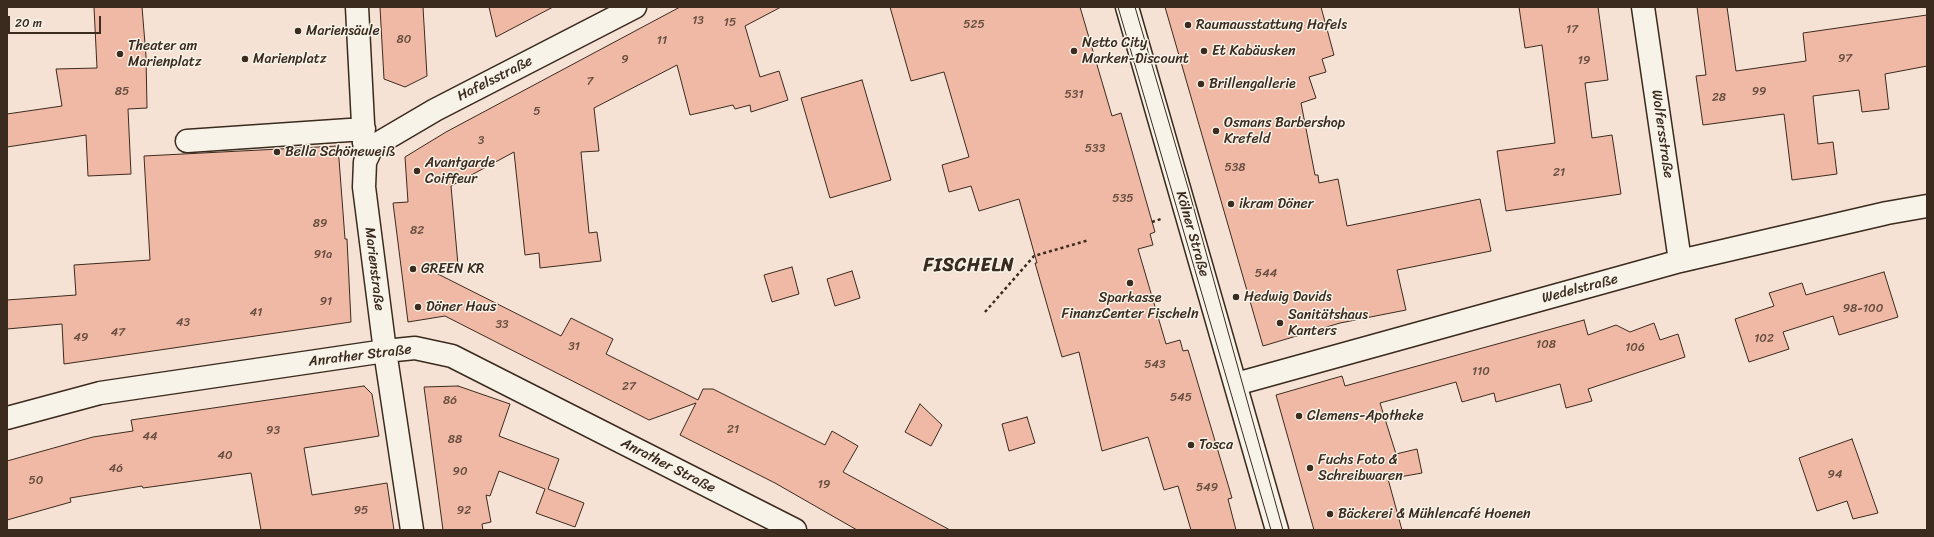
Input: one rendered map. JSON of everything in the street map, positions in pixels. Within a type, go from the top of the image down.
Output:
[{"type":"street","name":"Marienstraße","points":[[357,7],[364,129],[364,187],[385,351],[412,530]]},
{"type":"street","name":"Hafelsstraße","points":[[365,162],[372,147],[435,110],[635,7]]},
{"type":"street","name":"Kölner Straße","points":[[1127,7],[1277,530]]},
{"type":"street","name":"Wolfersstraße","points":[[1643,7],[1680,261]]},
{"type":"street","points":[[187,141],[364,129]]},
{"type":"street","name":"Wedelstraße","points":[[1236,384],[1680,261],[1887,213],[1927,206]]},
{"type":"street","name":"Anrather Straße","points":[[7,418],[100,393],[385,351],[415,348],[452,356],[795,530]]},
{"type":"path","points":[[1152,222],[1157,220]]},
{"type":"path","points":[[985,312],[1034,256],[1089,240]]},
{"type":"building","points":[[94,7],[142,7],[146,56],[147,108],[128,109],[131,174],[88,176],[86,135],[7,147],[7,114],[62,106],[56,69],[97,68]]},
{"type":"building","points":[[380,7],[423,7],[427,76],[405,87],[384,79]]},
{"type":"building","points":[[489,7],[553,7],[496,37]]},
{"type":"building","points":[[680,7],[781,7],[745,26],[760,77],[779,71],[788,100],[751,112],[750,105],[735,109],[733,105],[690,115],[677,65],[594,108],[599,151],[581,152],[589,233],[597,232],[601,261],[540,268],[539,253],[525,255],[514,152],[451,186],[458,265],[428,269],[561,336],[571,318],[613,339],[606,354],[698,400],[703,389],[713,389],[825,445],[832,431],[858,446],[843,472],[950,530],[857,530],[775,483],[680,435],[696,403],[649,420],[445,316],[408,322],[393,203],[408,202],[405,157],[446,132]]},
{"type":"building","points":[[890,7],[1080,7],[1112,116],[1121,113],[1155,232],[1150,234],[1153,245],[1138,249],[1166,344],[1180,340],[1183,351],[1188,350],[1232,498],[1228,499],[1236,530],[1191,530],[1178,486],[1164,490],[1148,437],[1102,451],[1079,352],[1062,357],[1035,263],[1037,263],[1019,199],[979,211],[971,186],[949,192],[942,165],[969,157],[944,72],[911,81]]},
{"type":"building","points":[[1165,7],[1321,7],[1334,55],[1322,59],[1326,72],[1309,77],[1316,98],[1301,103],[1315,175],[1318,175],[1319,183],[1338,179],[1347,226],[1480,199],[1491,251],[1397,270],[1406,310],[1340,323],[1263,346]]},
{"type":"building","points":[[1519,7],[1598,7],[1608,80],[1585,83],[1592,138],[1612,135],[1621,194],[1506,211],[1497,151],[1555,143],[1542,45],[1525,48]]},
{"type":"building","points":[[1697,7],[1727,7],[1736,71],[1806,61],[1803,33],[1927,15],[1927,66],[1885,74],[1889,109],[1862,112],[1859,90],[1813,96],[1818,144],[1833,142],[1837,174],[1792,180],[1784,114],[1703,125],[1696,76],[1706,75]]},
{"type":"building","points":[[862,80],[891,180],[830,198],[801,98]]},
{"type":"building","points":[[338,146],[345,239],[347,239],[351,322],[64,364],[62,324],[7,329],[7,300],[76,295],[74,265],[150,260],[144,156]]},
{"type":"building","points":[[792,267],[799,294],[772,302],[764,275]]},
{"type":"building","points":[[852,271],[860,298],[835,306],[827,279]]},
{"type":"building","points":[[1884,272],[1898,317],[1839,335],[1833,316],[1783,332],[1789,349],[1749,362],[1735,319],[1774,306],[1769,293],[1802,283],[1806,295]]},
{"type":"building","points":[[1584,320],[1588,335],[1616,325],[1630,332],[1654,323],[1660,340],[1678,334],[1685,357],[1588,389],[1592,401],[1566,408],[1560,384],[1496,402],[1494,393],[1462,402],[1456,382],[1380,403],[1396,454],[1417,449],[1422,473],[1388,479],[1402,530],[1314,530],[1276,395],[1342,376],[1345,386]]},
{"type":"building","points":[[364,386],[372,394],[379,436],[304,448],[312,495],[387,483],[394,530],[261,530],[251,473],[143,488],[142,486],[70,498],[71,502],[7,520],[7,461],[93,437],[133,431],[131,420]]},
{"type":"building","points":[[458,386],[510,404],[499,436],[559,459],[548,489],[584,503],[575,527],[536,513],[545,489],[499,471],[490,496],[486,495],[491,522],[482,524],[483,530],[443,530],[424,387]]},
{"type":"building","points":[[920,404],[942,425],[931,446],[905,432]]},
{"type":"building","points":[[1027,417],[1035,443],[1009,451],[1002,424]]},
{"type":"building","points":[[1852,439],[1878,513],[1853,519],[1847,501],[1817,511],[1799,458]]},
{"type":"tram line","points":[[1118,7],[1271,530]]},
{"type":"tram line","points":[[1135,7],[1189,191],[1283,530]]},
{"type":"place","name":"Raumausstattung Hafels","points":[[1188,25]]},
{"type":"place","name":"Mariensäule","points":[[298,31]]},
{"type":"place","name":"Netto City Marken-Discount","points":[[1074,51]]},
{"type":"place","name":"Et Kabäusken","points":[[1204,51]]},
{"type":"place","name":"Theater am Marienplatz","points":[[120,54]]},
{"type":"place","name":"Marienplatz","points":[[245,59]]},
{"type":"place","name":"Brillengallerie","points":[[1201,84]]},
{"type":"place","name":"Osmans Barbershop Krefeld","points":[[1216,131]]},
{"type":"place","name":"Bella Schöneweiß","points":[[277,152]]},
{"type":"place","name":"Avantgarde Coiffeur","points":[[417,171]]},
{"type":"place","name":"ikram Döner","points":[[1231,204]]},
{"type":"place","name":"GREEN KR","points":[[413,269]]},
{"type":"place","name":"Sparkasse FinanzCenter Fischeln","points":[[1130,283]]},
{"type":"place","name":"Hedwig Davids","points":[[1236,297]]},
{"type":"place","name":"Döner Haus","points":[[418,307]]},
{"type":"place","name":"Sanitätshaus Kanters","points":[[1280,323]]},
{"type":"place","name":"Clemens-Apotheke","points":[[1299,416]]},
{"type":"place","name":"Tosca","points":[[1191,445]]},
{"type":"place","name":"Fuchs Foto & Schreibwaren","points":[[1310,468]]},
{"type":"place","name":"Bäckerei & Mühlencafé Hoenen","points":[[1330,514]]},
{"type":"district","name":"FISCHELN","points":[[969,266]]}]
